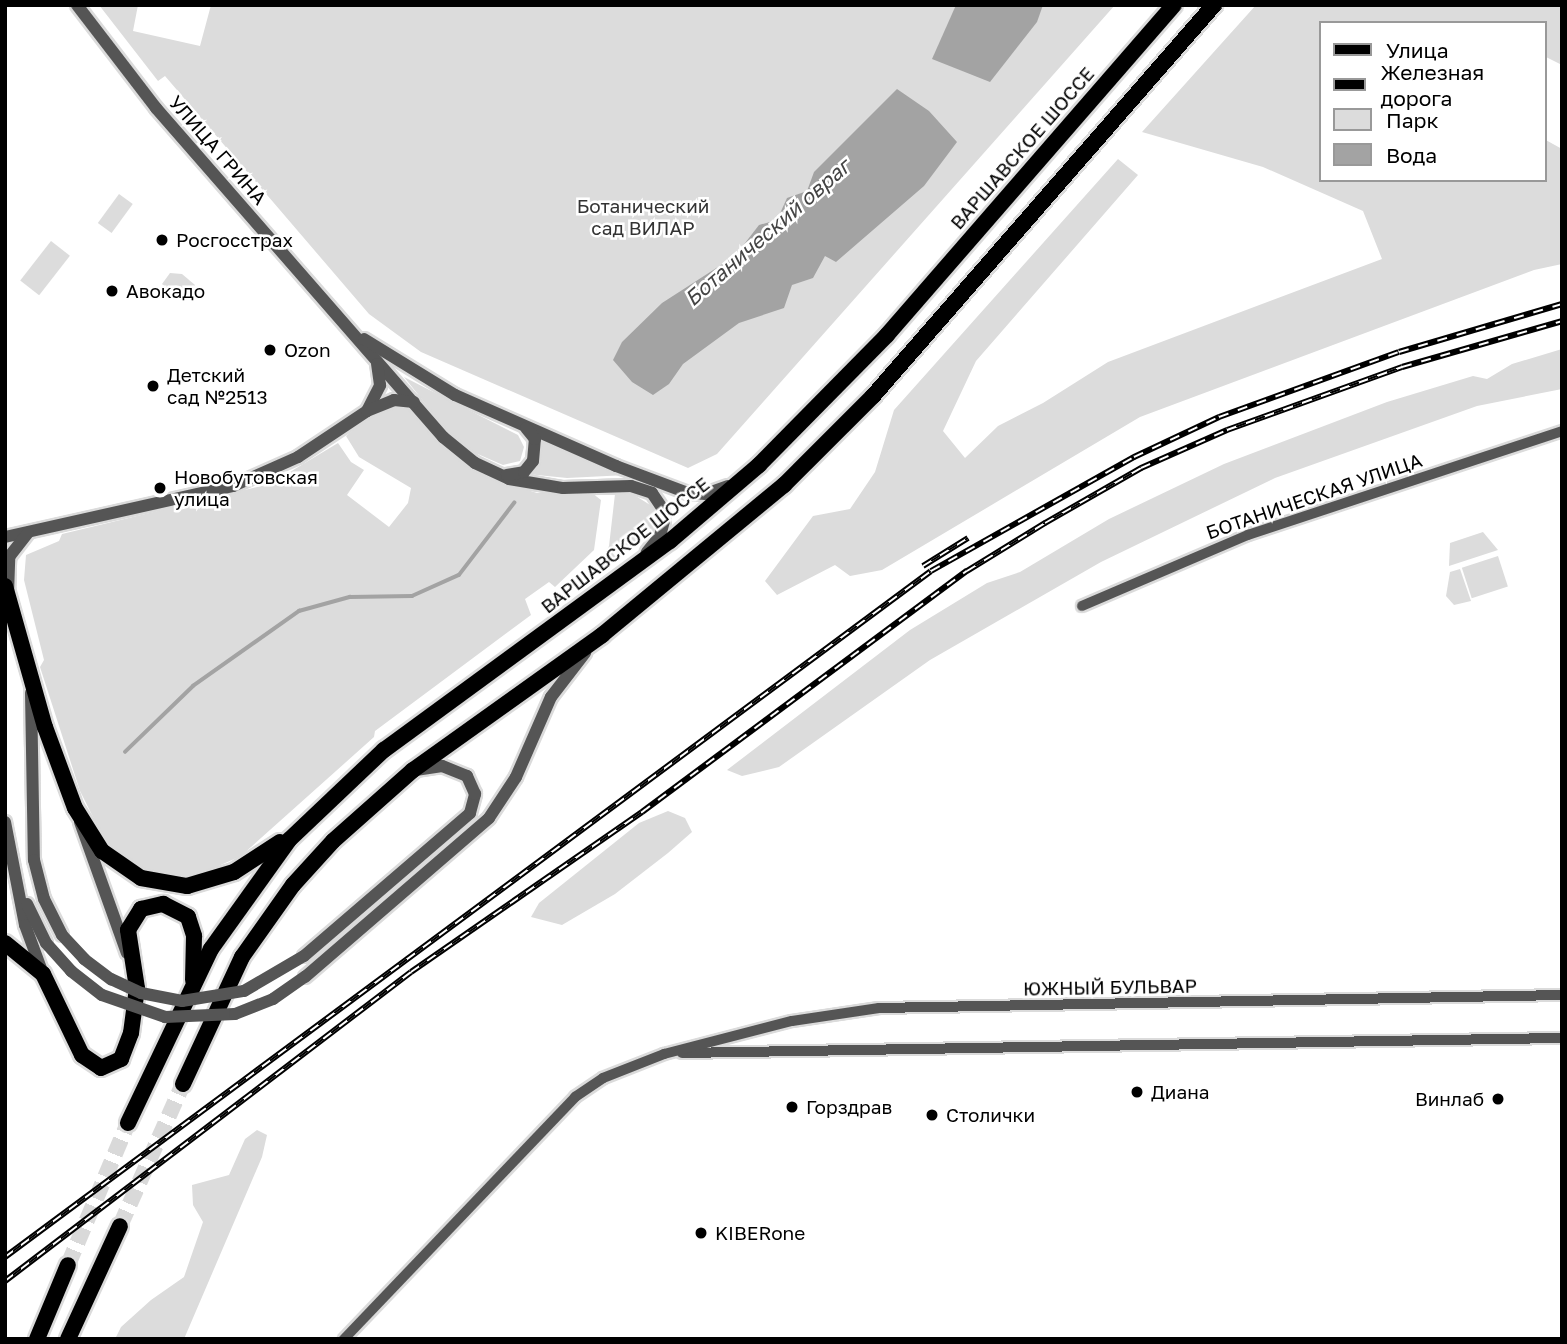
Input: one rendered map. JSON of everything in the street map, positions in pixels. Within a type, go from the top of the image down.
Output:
[{"type":"main road","name":"ВАРШАВСКОЕ ШОССЕ","points":[[128,1123],[193,982],[250,891],[309,819],[384,750],[608,587],[759,465],[887,335],[1174,5]]},
{"type":"main road","points":[[183,1083],[216,1004],[256,934],[333,841],[413,771],[603,635],[764,503],[846,425],[1214,5]]},
{"type":"main road","points":[[7,590],[28,676],[75,808],[92,837],[114,862],[141,877],[179,886],[201,884],[234,872],[309,819]]},
{"type":"main road","points":[[5,943],[43,974],[82,1055],[93,1066],[107,1068],[121,1059],[136,1015],[137,988],[128,930],[134,915],[154,904],[172,906],[191,924],[193,982]]},
{"type":"main road","points":[[68,1339],[120,1226]]},
{"type":"main road","points":[[37,1339],[68,1265]]},
{"type":"street","name":"УЛИЦА ГРИНА","points":[[78,5],[156,108],[334,315],[380,357],[524,426],[688,493],[717,491],[759,465]]},
{"type":"street","name":"УЛИЦА ГРИНА","points":[[380,357],[395,381],[458,451],[490,471],[545,487],[631,486],[652,493],[664,515],[660,537],[608,587]]},
{"type":"street","points":[[366,411],[380,385],[380,357]]},
{"type":"street","points":[[381,404],[395,381]]},
{"type":"street","points":[[5,537],[250,480],[299,457],[366,411],[403,399],[414,402]]},
{"type":"street","points":[[490,471],[510,476],[530,467],[535,439],[524,426]]},
{"type":"street","name":"БОТАНИЧЕСКАЯ УЛИЦА","points":[[1082,606],[1248,536],[1562,431]]},
{"type":"street","points":[[7,590],[9,557],[29,533]]},
{"type":"street","points":[[15,871],[47,943],[71,971],[102,995],[165,1017],[235,1014],[272,999],[305,977],[489,818],[516,777],[551,697],[603,635]]},
{"type":"street","points":[[28,676],[34,859],[44,899],[62,935],[84,959],[111,979],[141,993],[182,1000],[244,991],[304,956],[470,813],[474,787],[462,772],[442,766],[413,771]]},
{"type":"street","points":[[75,808],[131,963]]},
{"type":"street","points":[[5,822],[25,925],[43,974]]},
{"type":"street","name":"ЮЖНЫЙ БУЛЬВАР","points":[[344,1339],[575,1097],[603,1078],[664,1054],[792,1021],[879,1008],[1562,995]]},
{"type":"street","name":"ЮЖНЫЙ БУЛЬВАР","points":[[664,1054],[1562,1038]]},
{"type":"green space","name":"Ботанический сад ВИЛАР","points":[[99,5],[138,5],[133,31],[200,46],[211,5],[1115,5],[717,454],[688,468],[421,352],[369,314],[165,76],[158,81]]},
{"type":"green space","points":[[1256,5],[1562,5],[1562,65],[1546,57],[1546,21],[1318,21],[1318,182],[1546,182],[1546,140],[1562,149],[1562,264],[1534,270],[1140,417],[882,570],[850,576],[835,565],[777,595],[765,581],[813,516],[850,509],[875,472],[894,410],[1118,159],[1138,175],[976,361],[943,431],[965,458],[998,426],[1043,403],[1108,362],[1382,259],[1363,211],[1263,167],[1142,132]]},
{"type":"green space","points":[[119,194],[133,204],[112,233],[98,223]]},
{"type":"green space","points":[[51,241],[70,256],[39,295],[20,280]]},
{"type":"green space","points":[[170,273],[182,274],[195,285],[182,301],[162,284]]},
{"type":"green space","points":[[1562,349],[1562,389],[1477,406],[1275,478],[1101,562],[930,660],[779,767],[742,776],[727,770],[910,630],[987,583],[1020,572],[1109,519],[1224,464],[1387,402],[1473,376],[1487,379],[1512,364]]},
{"type":"green space","points":[[404,377],[518,435],[524,447],[520,461],[503,465],[473,452],[448,432]]},
{"type":"green space","points":[[395,406],[406,407],[462,463],[487,477],[537,493],[592,493],[601,500],[594,550],[555,587],[549,582],[525,599],[531,615],[375,731],[374,737],[241,856],[196,876],[153,874],[134,866],[109,849],[80,791],[40,667],[44,660],[24,580],[26,555],[59,541],[62,534],[270,484],[338,443],[351,462],[364,470],[347,495],[389,527],[408,503],[411,488],[359,457],[346,436],[369,416]]},
{"type":"green space","points":[[539,441],[627,475],[567,478],[527,474]]},
{"type":"green space","points":[[631,493],[655,508],[653,531],[595,575],[609,546],[615,494]]},
{"type":"green space","points":[[1483,532],[1498,550],[1449,566],[1450,543]]},
{"type":"green space","points":[[1498,556],[1508,586],[1472,598],[1462,568]]},
{"type":"green space","points":[[1460,569],[1471,601],[1454,605],[1446,596],[1450,572]]},
{"type":"green space","points":[[668,811],[685,818],[692,832],[668,853],[615,894],[562,925],[531,917],[539,903],[639,823]]},
{"type":"green space","points":[[257,1130],[267,1135],[262,1157],[184,1339],[115,1339],[121,1327],[151,1300],[184,1277],[203,1222],[193,1205],[192,1185],[229,1175],[245,1139]]},
{"type":"water","points":[[956,5],[1043,5],[1037,22],[990,82],[932,59]]},
{"type":"water","points":[[897,89],[929,111],[957,142],[924,186],[836,262],[825,256],[813,278],[792,285],[784,308],[739,323],[683,364],[669,384],[653,395],[632,382],[613,360],[622,342],[662,303],[735,256],[759,225],[777,220],[787,198],[807,191],[814,172]]},
{"type":"waterway","name":"Ботанический овраг","points":[[125,752],[193,686],[299,611],[350,597],[412,596],[459,575],[514,503]]},
{"type":"tunnel","points":[[120,1226],[183,1084]]},
{"type":"tunnel","points":[[68,1265],[128,1123]]},
{"type":"railway","points":[[5,1257],[931,571],[1134,457],[1219,417],[1399,352],[1562,304]]},
{"type":"railway","points":[[5,1281],[411,972],[642,812],[967,571],[1141,468],[1227,430],[1402,367],[1562,321]]},
{"type":"railway","points":[[923,566],[968,538]]},
{"type":"place","name":"Росгосстрах","points":[[162,240]]},
{"type":"place","name":"Авокадо","points":[[112,291]]},
{"type":"place","name":"Ozon","points":[[270,350]]},
{"type":"place","name":"Детский сад №2513","points":[[153,386]]},
{"type":"place","name":"Новобутовская улица","points":[[160,488]]},
{"type":"place","name":"Диана","points":[[1137,1092]]},
{"type":"place","name":"Винлаб","points":[[1498,1099]]},
{"type":"place","name":"Горздрав","points":[[792,1107]]},
{"type":"place","name":"Столички","points":[[932,1115]]},
{"type":"place","name":"KIBERone","points":[[701,1233]]}]
